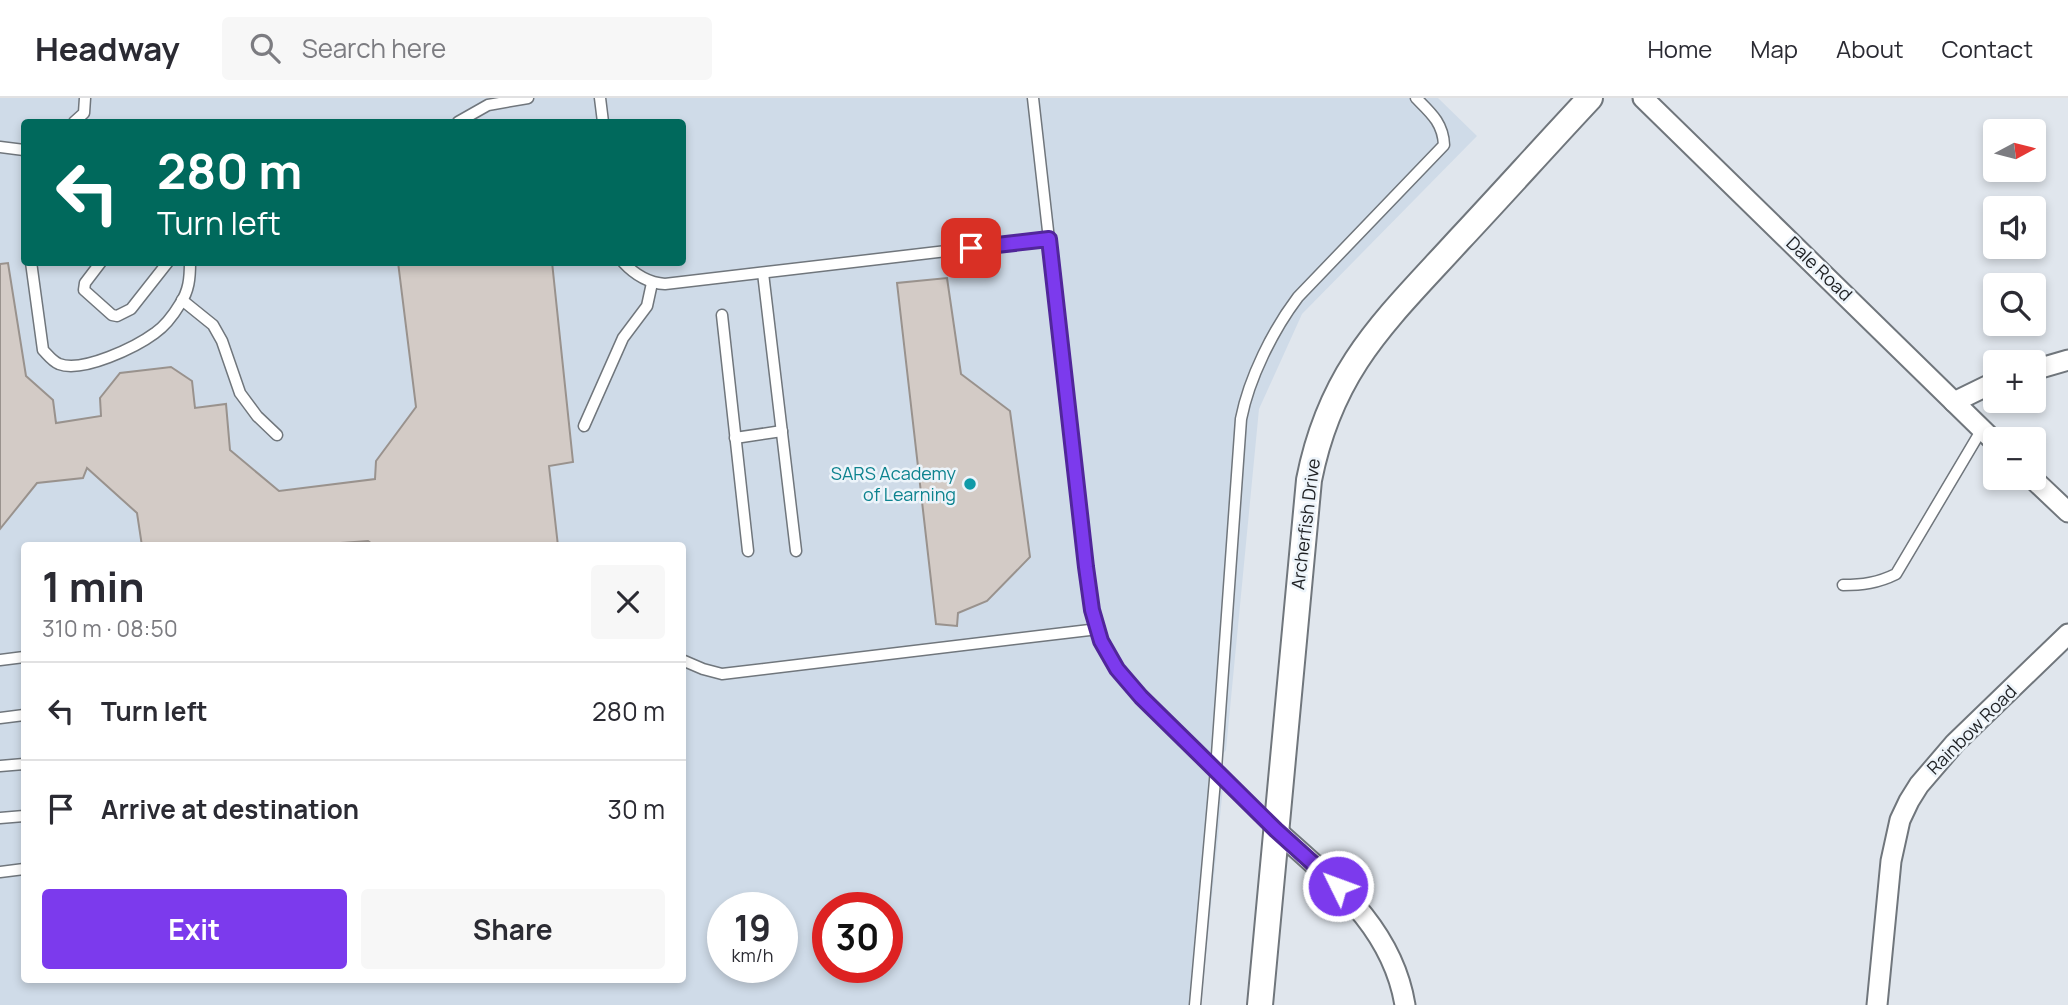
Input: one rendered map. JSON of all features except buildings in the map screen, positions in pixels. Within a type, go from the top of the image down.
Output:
[{"type":"street","name":"Archerfish Drive","points":[[1259,1005],[1309,480],[1318,440],[1333,399],[1350,366],[1383,323],[1590,98]]},
{"type":"street","name":"Dale Road","points":[[1643,98],[1983,430]]},
{"type":"street","points":[[2046,366],[2068,360]]},
{"type":"street","points":[[1954,402],[1983,388]]},
{"type":"street","points":[[2045,490],[2068,512]]},
{"type":"street","name":"Rainbow Road","points":[[1877,1005],[1891,861],[1900,820],[1909,801],[1930,770],[1955,743],[2068,634]]},
{"type":"street","points":[[1276,830],[1363,912],[1389,952],[1400,980],[1405,1005]]},
{"type":"lane","points":[[77,119],[84,113],[85,98]]},
{"type":"lane","points":[[463,119],[488,105],[528,98]]},
{"type":"lane","points":[[600,98],[603,119]]},
{"type":"lane","points":[[1033,98],[1086,567],[1092,610],[1098,629],[1108,656],[1127,682],[1276,830]]},
{"type":"lane","points":[[1195,1005],[1244,401],[1281,320],[1298,297],[1444,145],[1443,131],[1437,119],[1416,98]]},
{"type":"lane","points":[[0,147],[21,150]]},
{"type":"lane","points":[[628,266],[652,284],[665,284],[1049,239]]},
{"type":"lane","points":[[31,266],[43,350],[58,364],[82,366],[147,338],[163,326],[182,300],[189,284],[190,266]]},
{"type":"lane","points":[[98,266],[85,283],[84,290],[112,315],[117,316],[131,309],[166,266]]},
{"type":"lane","points":[[763,273],[796,551]]},
{"type":"lane","points":[[584,426],[623,338],[649,302],[652,284]]},
{"type":"lane","points":[[182,300],[213,325],[222,341],[240,393],[276,435]]},
{"type":"lane","points":[[722,315],[748,551]]},
{"type":"lane","points":[[735,438],[782,431]]},
{"type":"lane","points":[[1843,585],[1864,585],[1884,580],[1896,573],[1983,445]]},
{"type":"lane","points":[[686,662],[722,674],[1098,629]]},
{"type":"lane","points":[[0,660],[21,657]]},
{"type":"lane","points":[[0,718],[21,715]]},
{"type":"lane","points":[[0,766],[21,764]]},
{"type":"lane","points":[[0,818],[21,816]]},
{"type":"lane","points":[[0,872],[21,869]]},
{"type":"shaded area","points":[[0,98],[1438,98],[1477,136],[1302,314],[1259,409],[1226,750],[1222,755],[1220,780],[1223,787],[1201,1005],[0,1005]]},
{"type":"place","name":"SARS Academy of Learning","points":[[970,484]]},
{"type":"route","points":[[971,248],[1049,239],[1092,610],[1108,656],[1141,697],[1276,830],[1338,886]]}]
